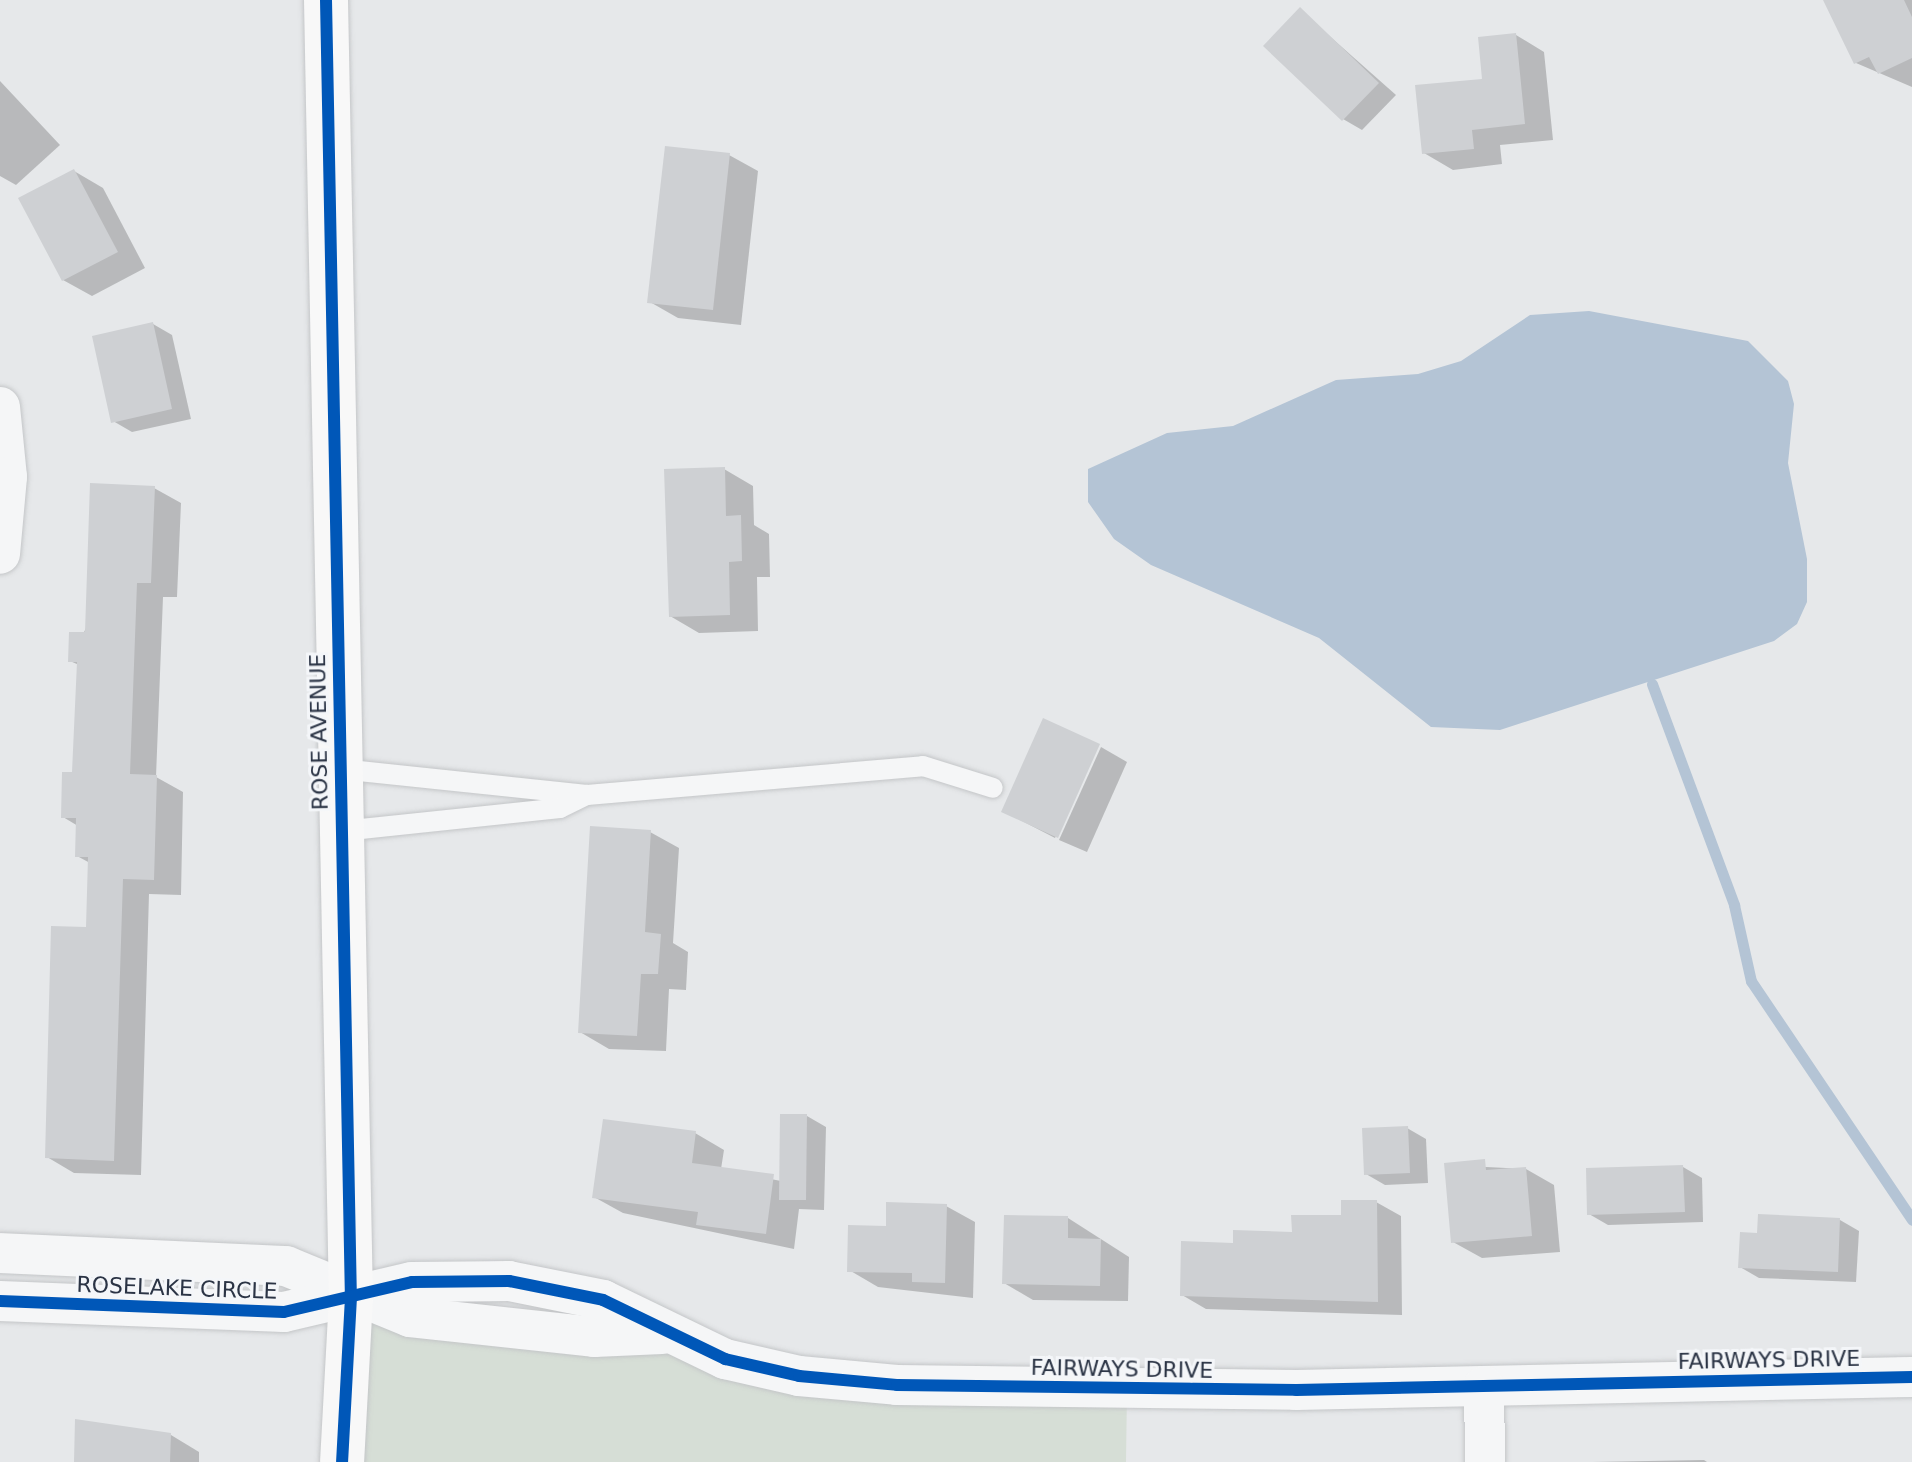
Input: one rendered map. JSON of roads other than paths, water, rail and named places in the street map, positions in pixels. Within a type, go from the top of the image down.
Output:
[{"type":"street","name":"ROSE AVENUE","points":[[326,0],[351,1297],[342,1462]]},
{"type":"street","points":[[0,407],[7,477],[0,554]]},
{"type":"street","name":"ROSELAKE CIRCLE","points":[[0,1253],[286,1266],[351,1297]]},
{"type":"street","points":[[46,1303],[48,1255]]},
{"type":"street","name":"FAIRWAYS DRIVE","points":[[351,1297],[412,1282],[509,1281],[603,1300],[662,1334],[799,1376],[897,1385],[1484,1386],[1912,1377]]},
{"type":"street","name":"ROSELAKE CIRCLE","points":[[0,1301],[284,1312],[351,1297]]},
{"type":"street","points":[[1484,1386],[1485,1462]]},
{"type":"lane","points":[[340,769],[587,795],[923,766],[993,788]]},
{"type":"lane","points":[[342,831],[560,808],[587,795]]},
{"type":"water","points":[[1589,311],[1748,341],[1788,381],[1794,404],[1788,463],[1807,559],[1807,602],[1797,624],[1774,641],[1500,730],[1431,727],[1319,638],[1151,565],[1114,539],[1088,502],[1088,469],[1167,433],[1233,426],[1336,380],[1418,374],[1461,361],[1530,315]]},
{"type":"waterway","points":[[1652,684],[1734,905],[1751,981],[1912,1220]]}]
